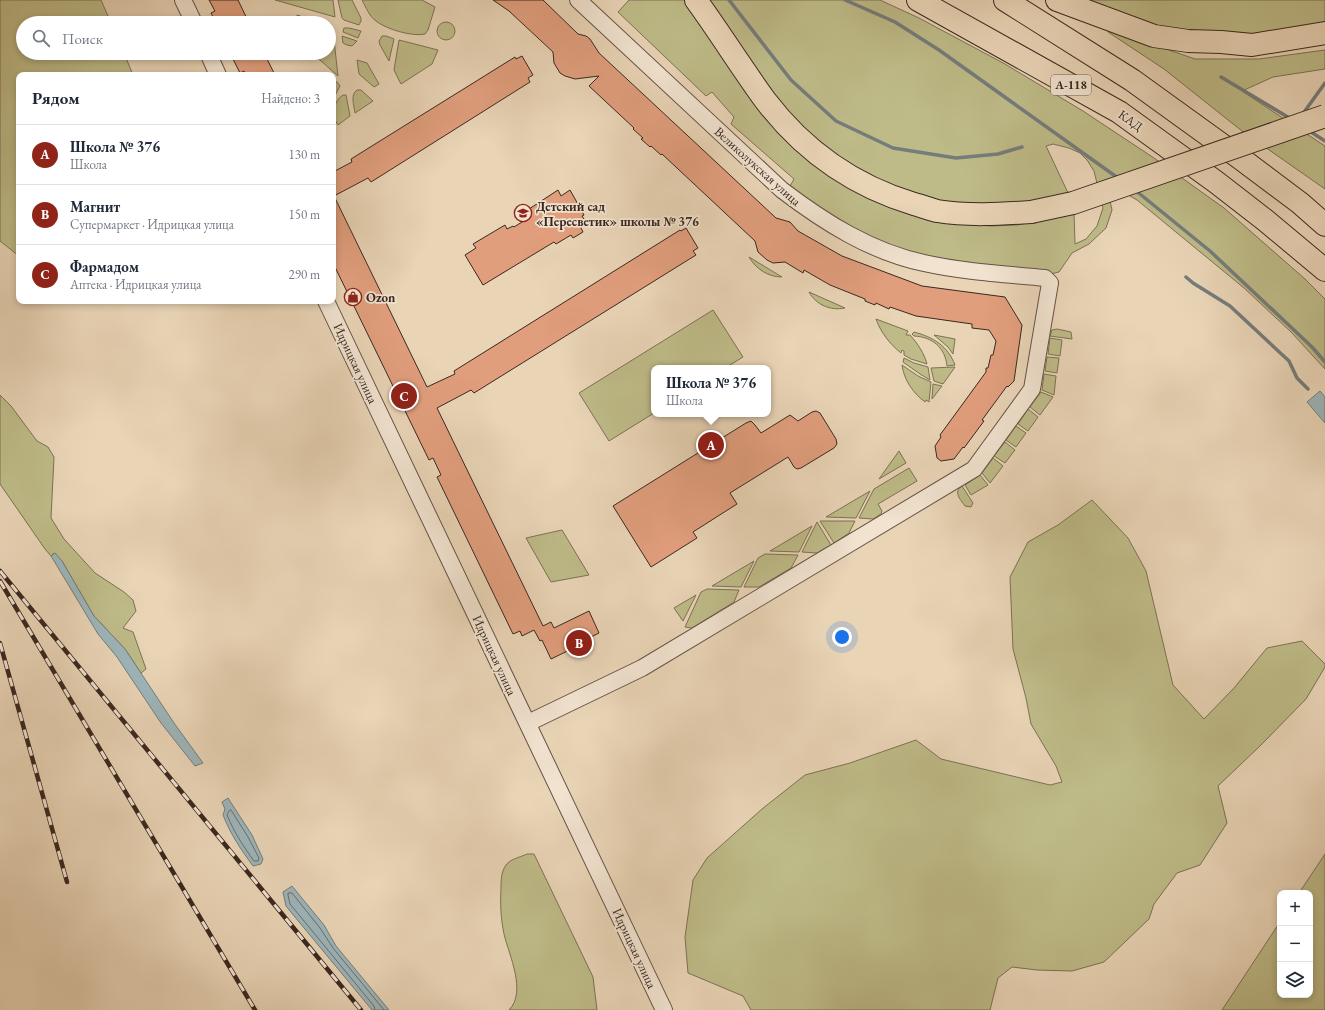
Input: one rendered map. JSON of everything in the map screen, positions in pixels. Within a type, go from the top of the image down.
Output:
[{"type":"highway","points":[[696,0],[766,101],[797,136],[841,172],[870,188],[937,211],[998,215],[1031,212],[1073,203],[1325,116]]},
{"type":"highway","name":"КАД","points":[[918,0],[1120,112],[1222,186],[1325,270]]},
{"type":"highway","name":"А-118","points":[[1005,0],[1132,80],[1300,203],[1325,225]]},
{"type":"highway","points":[[1057,0],[1154,36],[1188,41],[1252,45],[1325,33]]},
{"type":"street","points":[[182,0],[190,16]]},
{"type":"street","name":"Великолукская улица","points":[[528,723],[642,668],[974,469],[1032,389],[1050,283],[1045,278],[961,270],[923,263],[869,244],[817,216],[782,190],[578,0]]},
{"type":"street","points":[[211,60],[217,72]]},
{"type":"street","name":"Идрицкая улица","points":[[327,304],[664,1010]]},
{"type":"shaded area","points":[[0,0],[101,0],[108,16],[16,16],[16,60],[127,60],[132,72],[16,72],[16,254],[0,241]]},
{"type":"shaded area","points":[[275,0],[333,0],[335,16]]},
{"type":"shaded area","points":[[338,0],[352,0],[361,18],[359,25],[342,18]]},
{"type":"shaded area","points":[[362,0],[422,0],[435,7],[428,30],[425,34],[420,35],[399,32],[380,24],[371,17]]},
{"type":"shaded area","points":[[629,0],[688,0],[773,126],[808,161],[839,182],[874,201],[915,215],[958,224],[992,226],[1017,225],[1074,213],[1075,244],[1086,239],[1097,226],[1103,208],[1094,171],[1087,160],[1080,153],[1069,148],[1053,144],[1046,146],[1069,195],[1026,207],[941,204],[894,192],[801,133],[703,0],[880,0],[919,18],[1005,64],[1083,111],[1154,158],[1224,208],[1305,279],[1325,299],[1325,369],[1291,332],[1244,288],[1137,200],[1106,182],[1112,210],[1106,228],[1089,244],[1072,253],[1059,272],[1046,275],[926,258],[872,240],[788,190],[794,179],[731,124],[734,117],[712,92],[706,96],[618,12]]},
{"type":"shaded area","points":[[1076,0],[1325,0],[1325,25],[1254,34],[1169,29],[1142,24]]},
{"type":"shaded area","points":[[442,22],[450,22],[455,27],[453,38],[450,40],[442,40],[437,35],[437,27]]},
{"type":"shaded area","points":[[344,28],[361,31],[358,38],[343,32]]},
{"type":"shaded area","points":[[1108,29],[1195,59],[1259,59],[1325,50],[1325,69],[1273,77],[1242,91],[1325,146],[1325,189],[1242,131],[1164,69],[1108,32]]},
{"type":"shaded area","points":[[342,36],[357,41],[352,46],[347,45],[343,43]]},
{"type":"shaded area","points":[[382,36],[394,39],[389,61],[380,45],[379,41]]},
{"type":"shaded area","points":[[399,40],[438,50],[432,64],[401,84],[394,70]]},
{"type":"shaded area","points":[[336,58],[338,76],[336,72],[333,72],[320,60],[336,60]]},
{"type":"shaded area","points":[[357,60],[367,63],[379,84],[374,87],[359,74]]},
{"type":"shaded area","points":[[336,82],[340,86],[336,93]]},
{"type":"shaded area","points":[[357,90],[361,90],[373,101],[355,113],[353,97]]},
{"type":"shaded area","points":[[346,95],[350,116],[338,125],[336,122],[336,103],[340,97]]},
{"type":"shaded area","points":[[749,257],[782,277],[772,276],[763,272]]},
{"type":"shaded area","points":[[809,292],[845,308],[834,309],[824,306],[812,297]]},
{"type":"shaded area","points":[[713,310],[743,357],[730,365],[651,365],[651,415],[609,441],[579,393]]},
{"type":"shaded area","points":[[876,319],[908,331],[906,335],[910,335],[916,342],[927,364],[911,359],[904,355],[904,351],[902,350],[901,353],[897,350],[883,334]]},
{"type":"shaded area","points":[[1057,329],[1071,332],[1072,339],[1050,336],[1052,330]]},
{"type":"shaded area","points":[[914,332],[939,343],[952,358],[955,365],[947,366],[944,353],[940,348],[926,338],[914,336],[912,334]]},
{"type":"shaded area","points":[[934,335],[955,339],[953,354],[948,347]]},
{"type":"shaded area","points":[[1050,338],[1062,340],[1060,356],[1048,354]]},
{"type":"shaded area","points":[[1047,357],[1059,358],[1057,373],[1045,371]]},
{"type":"shaded area","points":[[904,358],[928,367],[930,380],[903,362]]},
{"type":"shaded area","points":[[902,365],[918,376],[931,382],[929,402],[926,400],[925,402],[913,390],[907,381]]},
{"type":"shaded area","points":[[955,367],[943,384],[934,381],[931,368]]},
{"type":"shaded area","points":[[1044,374],[1056,376],[1054,395],[1042,390]]},
{"type":"shaded area","points":[[933,384],[942,386],[932,399]]},
{"type":"shaded area","points":[[1041,392],[1053,397],[1040,415],[1030,407]]},
{"type":"shaded area","points":[[0,395],[11,406],[37,441],[48,447],[54,457],[51,518],[64,539],[95,573],[124,592],[133,600],[136,611],[123,628],[133,632],[146,669],[141,673],[125,649],[94,616],[62,561],[54,553],[51,556],[45,549],[0,484]]},
{"type":"shaded area","points":[[1028,409],[1038,417],[1028,431],[1018,424]]},
{"type":"shaded area","points":[[1016,426],[1026,433],[1016,447],[1006,440]]},
{"type":"shaded area","points":[[1005,442],[1015,450],[1005,463],[994,456]]},
{"type":"shaded area","points":[[899,451],[906,463],[879,479]]},
{"type":"shaded area","points":[[993,458],[1003,466],[990,483],[982,473]]},
{"type":"shaded area","points":[[909,468],[917,481],[878,504],[882,511],[881,514],[873,519],[859,518],[874,489]]},
{"type":"shaded area","points":[[980,475],[988,485],[971,495],[965,485]]},
{"type":"shaded area","points":[[962,486],[973,503],[971,507],[965,506],[958,496],[959,488]]},
{"type":"shaded area","points":[[870,491],[856,518],[826,517]]},
{"type":"shaded area","points":[[1092,500],[1128,538],[1146,571],[1173,685],[1204,719],[1234,688],[1267,648],[1302,641],[1325,664],[1325,667],[1306,699],[1218,786],[1227,823],[1200,865],[1177,873],[1154,904],[1149,919],[1104,962],[1072,971],[1037,970],[1012,967],[998,978],[990,1010],[751,1010],[743,996],[688,973],[685,937],[693,880],[707,858],[762,809],[805,775],[850,763],[916,740],[941,759],[1050,785],[1062,782],[1056,766],[1031,724],[1026,698],[1013,649],[1010,577],[1028,542],[1058,525]]},
{"type":"shaded area","points":[[820,521],[855,521],[849,533],[834,543]]},
{"type":"shaded area","points":[[817,522],[831,545],[817,553],[802,552]]},
{"type":"shaded area","points":[[812,526],[799,552],[770,551]]},
{"type":"shaded area","points":[[562,530],[589,575],[551,582],[526,538]]},
{"type":"shaded area","points":[[765,554],[798,555],[791,568],[759,587],[744,587],[758,558]]},
{"type":"shaded area","points":[[754,561],[741,587],[712,586]]},
{"type":"shaded area","points":[[707,589],[739,590],[734,602],[692,628],[685,627],[701,592]]},
{"type":"shaded area","points":[[696,595],[683,621],[674,608]]},
{"type":"shaded area","points":[[527,854],[534,854],[593,977],[597,1010],[509,1010],[517,993],[517,984],[502,923],[501,880],[503,871],[508,863]]},
{"type":"shaded area","points":[[1325,854],[1325,1010],[1222,1010],[1277,927],[1277,998],[1313,998],[1313,890],[1301,890]]},
{"type":"water","points":[[1320,391],[1325,397],[1325,423],[1307,402]]},
{"type":"water","points":[[55,553],[62,561],[94,616],[125,649],[174,723],[203,763],[195,766],[161,723],[117,657],[98,634],[51,556]]},
{"type":"water","points":[[228,798],[252,835],[263,859],[261,864],[253,866],[229,829],[223,815],[225,809],[222,802]]},
{"type":"water","points":[[292,886],[324,925],[336,946],[389,1010],[372,1010],[286,906],[283,892]]},
{"type":"building","points":[[209,0],[238,0],[246,16],[212,16],[211,13],[215,11]]},
{"type":"building","points":[[493,0],[543,0],[578,34],[586,36],[590,39],[599,53],[776,218],[790,222],[798,231],[842,256],[922,286],[1005,297],[1022,325],[1014,381],[1008,387],[1007,386],[982,420],[984,421],[954,459],[941,461],[937,458],[935,446],[941,437],[940,435],[986,372],[986,368],[988,368],[996,341],[989,330],[972,328],[972,324],[916,316],[890,307],[889,309],[876,303],[875,305],[865,301],[865,299],[830,285],[804,270],[803,273],[785,262],[773,263],[767,260],[758,252],[755,241],[662,154],[661,155],[641,139],[643,138],[633,129],[634,128],[589,86],[599,76],[575,79],[560,73],[554,63],[553,52],[509,11]]},
{"type":"building","points":[[522,56],[533,75],[528,78],[530,82],[371,182],[368,178],[336,195],[336,170],[352,162],[351,159],[515,57],[516,59]]},
{"type":"building","points":[[234,60],[268,60],[274,72],[244,71],[240,72]]},
{"type":"building","points":[[558,190],[561,196],[570,190],[584,215],[582,216],[586,222],[580,226],[583,232],[573,238],[571,235],[556,244],[554,242],[483,285],[465,255],[476,248],[473,244],[505,225],[507,229],[513,226],[514,227],[530,217],[526,211]]},
{"type":"building","points":[[336,200],[427,387],[455,374],[454,371],[680,230],[681,231],[686,228],[698,248],[693,251],[696,255],[474,393],[471,390],[437,408],[543,626],[551,622],[554,628],[589,611],[599,633],[589,638],[590,640],[551,659],[542,640],[540,641],[534,630],[522,636],[520,631],[513,634],[437,477],[441,475],[433,458],[429,460],[336,269]]},
{"type":"building","points":[[816,411],[820,413],[836,439],[837,444],[834,448],[797,469],[788,457],[730,493],[737,504],[693,532],[697,538],[651,567],[613,506],[746,423],[751,421],[761,433],[790,415],[798,421]]},
{"type":"waterway","points":[[729,0],[791,80],[836,121],[893,148],[956,158],[998,154],[1022,147]]},
{"type":"waterway","points":[[845,0],[895,22],[939,50],[1118,178]]},
{"type":"waterway","points":[[1221,77],[1291,119]]},
{"type":"waterway","points":[[1302,115],[1325,83]]},
{"type":"waterway","points":[[1308,130],[1325,141]]},
{"type":"waterway","points":[[1135,190],[1210,251],[1312,347],[1325,362]]},
{"type":"waterway","points":[[1186,277],[1230,306],[1289,361],[1297,378],[1308,389]]},
{"type":"railway","points":[[0,571],[361,1010]]},
{"type":"railway","points":[[0,581],[255,1010]]},
{"type":"railway","points":[[0,643],[67,882]]},
{"type":"place","name":"Детский сад «Пересветик» школы № 376","points":[[523,213]]},
{"type":"place","name":"Ozon","points":[[353,297]]},
{"type":"place","name":"Фармадом","points":[[404,396]]},
{"type":"place","name":"Школа № 376","points":[[711,445]]},
{"type":"place","name":"Магнит","points":[[579,643]]}]
